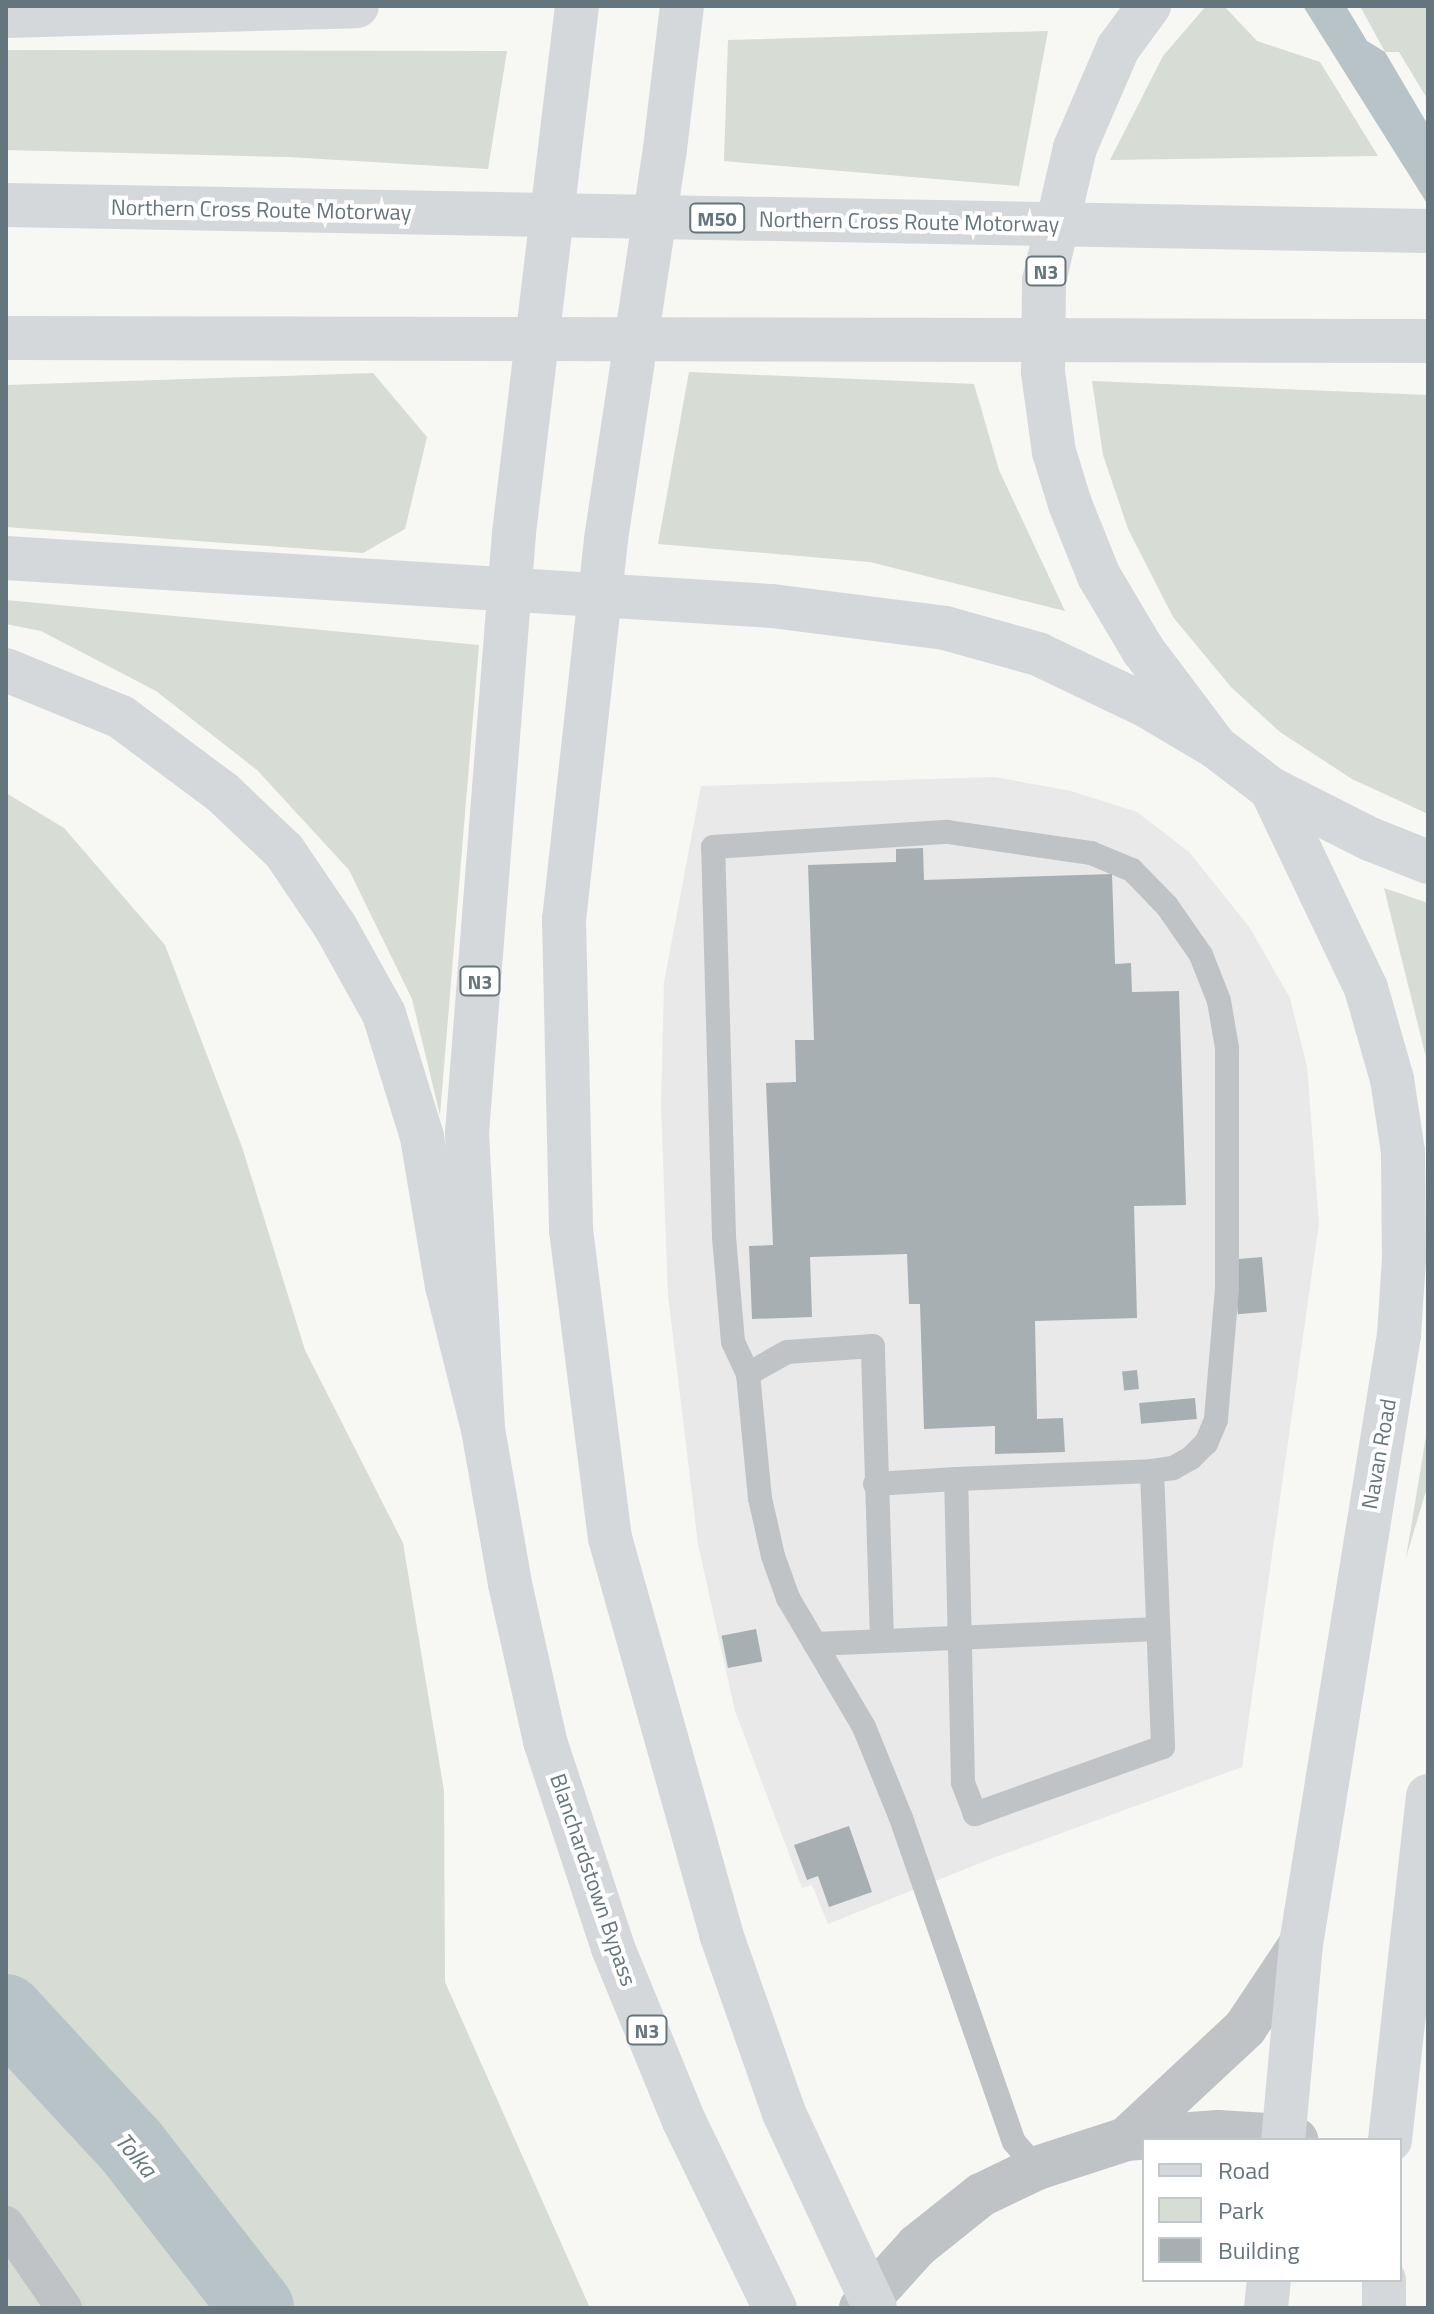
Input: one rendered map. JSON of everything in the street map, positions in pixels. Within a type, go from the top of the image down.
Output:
[{"type":"main road","points":[[6,16],[357,6]]},
{"type":"main road","name":"N3","points":[[483,1429],[467,1133],[514,533],[577,6]]},
{"type":"main road","points":[[682,6],[666,137],[606,540],[564,919],[571,1230],[610,1538],[721,1934],[784,2113],[834,2228],[875,2308]]},
{"type":"main road","points":[[666,137],[708,6]]},
{"type":"main road","name":"N3","points":[[1149,6],[1118,48],[1075,148],[1044,281],[1043,372],[1054,452],[1070,504],[1099,576],[1143,650],[1216,747],[1271,789],[1370,839],[1428,862]]},
{"type":"main road","name":"Northern Cross Route Motorway","points":[[6,205],[1428,231]]},
{"type":"main road","points":[[6,338],[1428,341]]},
{"type":"main road","points":[[6,558],[772,606],[945,628],[1038,654],[1147,706],[1216,747]]},
{"type":"main road","points":[[6,670],[121,717],[223,793],[284,851],[335,926],[384,1014],[422,1137],[447,1286],[483,1429]]},
{"type":"main road","name":"Navan Road","points":[[1271,789],[1366,988],[1392,1079],[1403,1152],[1404,1258],[1399,1335],[1301,1944],[1288,2138]]},
{"type":"main road","name":"Blanchardstown Bypass","points":[[483,1429],[510,1584],[545,1741],[613,1948],[684,2121],[775,2308]]},
{"type":"main road","points":[[1390,2138],[1428,1796]]},
{"type":"main road","points":[[1266,2308],[1269,2282]]},
{"type":"main road","points":[[1384,2282],[1384,2308]]},
{"type":"street","points":[[1126,2139],[1245,2028],[1301,1944]]},
{"type":"street","points":[[861,2308],[917,2246],[981,2195],[1037,2168],[1126,2139],[1218,2132],[1278,2138]]},
{"type":"street","points":[[6,2224],[64,2308]]},
{"type":"lane","points":[[875,1484],[1173,1468],[1191,1458],[1206,1443],[1216,1420],[1227,1288],[1227,1048],[1219,1001],[1201,955],[1167,906],[1132,870],[1091,853],[948,832],[713,847],[724,1236],[733,1342],[748,1374],[760,1498],[773,1556],[788,1598],[864,1727],[906,1833],[1014,2142],[1037,2168]]},
{"type":"lane","points":[[748,1374],[787,1352],[873,1346],[882,1639]]},
{"type":"lane","points":[[956,1479],[963,1782],[975,1814],[1163,1747],[1152,1471]]},
{"type":"lane","points":[[815,1644],[1158,1629]]},
{"type":"shaded area","points":[[1303,6],[1346,6],[1367,41],[1385,52],[1428,125],[1428,205]]},
{"type":"shaded area","points":[[994,777],[1071,791],[1137,812],[1189,852],[1250,928],[1290,998],[1307,1066],[1319,1223],[1242,1767],[985,1861],[828,1924],[812,1885],[802,1888],[735,1711],[698,1544],[668,1295],[661,1106],[664,982],[701,786]]},
{"type":"green space","points":[[1206,6],[1224,6],[1257,41],[1320,62],[1378,156],[1110,160],[1163,56]]},
{"type":"green space","points":[[1360,6],[1428,6],[1428,100],[1399,52],[1385,52]]},
{"type":"green space","points":[[1048,31],[1019,186],[724,161],[728,40]]},
{"type":"green space","points":[[6,50],[507,51],[488,169],[289,157],[6,150]]},
{"type":"green space","points":[[689,372],[974,384],[999,470],[1065,611],[870,562],[658,544]]},
{"type":"green space","points":[[373,373],[427,437],[405,529],[363,553],[6,527],[6,385]]},
{"type":"green space","points":[[1092,381],[1428,395],[1428,814],[1352,779],[1280,732],[1231,687],[1173,617],[1128,529],[1103,455]]},
{"type":"green space","points":[[6,600],[479,645],[440,1115],[412,999],[349,870],[257,770],[156,691],[41,631],[6,624]]},
{"type":"green space","points":[[6,793],[64,828],[165,945],[242,1147],[305,1350],[403,1543],[444,1791],[445,1982],[590,2308],[6,2308]]},
{"type":"green space","points":[[1384,888],[1428,903],[1428,1065]]},
{"type":"green space","points":[[1428,1424],[1428,1484],[1406,1558]]},
{"type":"building","points":[[923,848],[924,880],[1112,874],[1115,964],[1131,963],[1132,992],[1179,991],[1186,1205],[1134,1206],[1137,1318],[1035,1321],[1037,1419],[1063,1418],[1065,1452],[995,1454],[995,1426],[924,1429],[920,1304],[909,1304],[907,1254],[810,1257],[812,1317],[752,1319],[749,1246],[773,1245],[766,1083],[796,1082],[795,1040],[814,1040],[808,865],[896,862],[896,849]]},
{"type":"building","points":[[1262,1257],[1267,1312],[1238,1314],[1233,1260]]},
{"type":"building","points":[[1137,1370],[1139,1389],[1124,1390],[1122,1372]]},
{"type":"building","points":[[1195,1398],[1197,1419],[1141,1424],[1139,1403]]},
{"type":"building","points":[[756,1629],[762,1661],[728,1668],[722,1636]]},
{"type":"building","points":[[849,1826],[872,1892],[829,1907],[818,1876],[807,1880],[794,1845]]},
{"type":"waterway","name":"Tolka","points":[[6,2011],[131,2146],[257,2308]]}]
